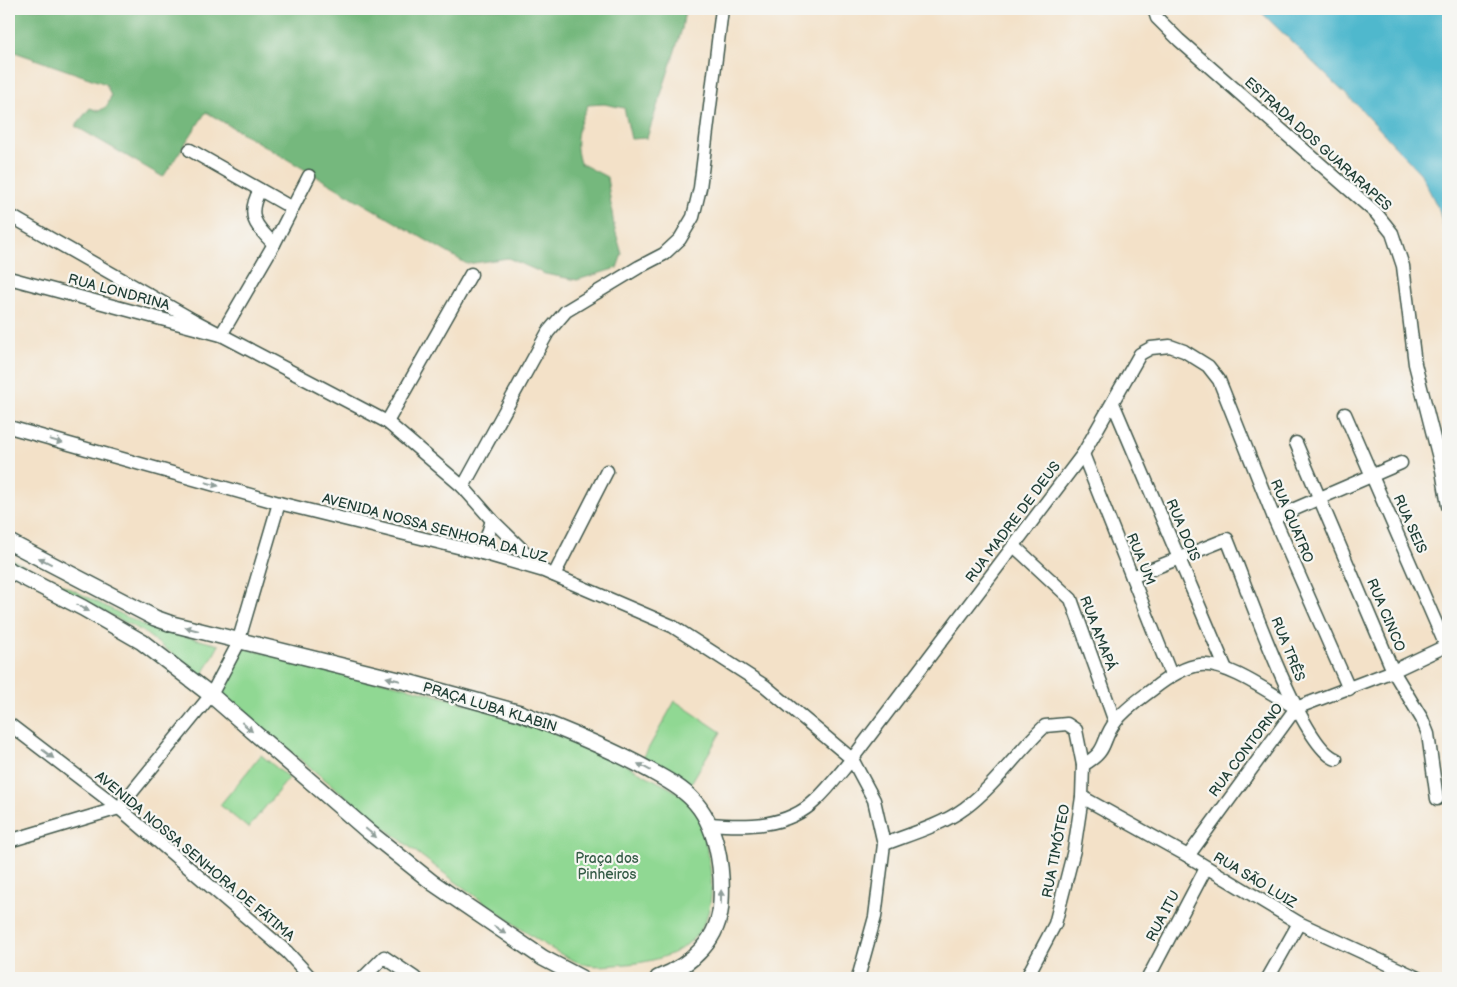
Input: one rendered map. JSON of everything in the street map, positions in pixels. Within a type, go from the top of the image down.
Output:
[{"type":"main road","name":"PRAÇA LUBA KLABIN","points":[[9,542],[155,618],[511,710],[576,734],[674,784],[693,799],[709,824],[718,855],[722,891],[721,912],[716,930],[709,943],[697,954],[658,978]]},
{"type":"main road","points":[[9,570],[83,608],[142,642],[211,694],[370,832],[433,883],[543,958],[581,978]]},
{"type":"street","points":[[463,487],[556,320],[639,266],[664,254],[680,239],[693,217],[700,188],[722,9]]},
{"type":"street","name":"ESTRADA DOS GUARARAPES","points":[[1154,9],[1157,18],[1179,40],[1376,213],[1392,233],[1402,266],[1415,364],[1442,470],[1448,506]]},
{"type":"street","points":[[190,150],[292,208]]},
{"type":"street","points":[[221,335],[274,244],[309,176]]},
{"type":"street","points":[[260,190],[253,203],[252,214],[259,230],[274,244]]},
{"type":"street","points":[[9,215],[221,335],[387,422],[463,487],[492,520],[549,573],[607,471]]},
{"type":"street","points":[[387,422],[471,274]]},
{"type":"street","name":"RUA LONDRINA","points":[[9,278],[221,335]]},
{"type":"street","name":"RUA MADRE DE DEUS","points":[[709,824],[754,826],[776,822],[797,814],[815,801],[852,759],[1083,454],[1140,354],[1151,348],[1170,346],[1184,351],[1208,366]]},
{"type":"street","name":"RUA QUATRO","points":[[1208,366],[1219,380],[1274,518],[1350,688]]},
{"type":"street","name":"RUA DOIS","points":[[1113,403],[1226,669]]},
{"type":"street","name":"RUA SEIS","points":[[1345,414],[1447,645]]},
{"type":"street","name":"AVENIDA NOSSA SENHORA DA LUZ","points":[[9,427],[278,503],[482,553],[549,573],[672,626],[765,686],[852,759],[874,800],[884,844],[875,917],[858,978]]},
{"type":"street","name":"RUA CINCO","points":[[1296,443],[1393,671],[1422,718],[1428,734],[1437,799]]},
{"type":"street","name":"RUA UM","points":[[1083,454],[1171,675]]},
{"type":"street","points":[[1274,518],[1401,463]]},
{"type":"street","points":[[11,839],[119,808],[211,694],[240,641],[278,503]]},
{"type":"street","points":[[482,553],[492,520]]},
{"type":"street","name":"RUA TRÊS","points":[[1179,558],[1228,539],[1296,708],[1321,749],[1336,759]]},
{"type":"street","name":"RUA AMAPÁ","points":[[1014,546],[1072,599],[1115,722]]},
{"type":"street","points":[[1132,577],[1179,558]]},
{"type":"street","points":[[1296,708],[1393,671],[1447,645]]},
{"type":"street","name":"RUA CONTORNO","points":[[1083,765],[1097,757],[1115,722],[1127,709],[1171,675],[1198,665],[1213,665],[1226,669],[1296,708],[1188,856]]},
{"type":"street","name":"AVENIDA NOSSA SENHORA DE FÁTIMA","points":[[9,724],[119,808],[287,952],[311,978]]},
{"type":"street","name":"RUA TIMÓTEO","points":[[884,844],[940,822],[964,808],[1015,760],[1045,726],[1066,724],[1076,730],[1083,765],[1082,797],[1074,850],[1064,895],[1055,924],[1030,971]]},
{"type":"street","name":"RUA SÃO LUIZ","points":[[1082,797],[1188,856],[1299,923],[1415,978]]},
{"type":"street","name":"RUA ITU","points":[[1148,978],[1206,868]]},
{"type":"street","points":[[1268,978],[1299,923]]},
{"type":"street","points":[[364,978],[384,957],[415,978]]},
{"type":"green space","points":[[9,9],[685,10],[682,29],[647,138],[631,139],[624,108],[604,104],[588,105],[582,119],[577,140],[580,163],[607,177],[614,226],[622,254],[617,268],[577,280],[545,274],[508,258],[467,264],[206,112],[163,177],[75,126],[90,108],[99,111],[107,106],[111,96],[106,84],[9,50]]},
{"type":"green space","points":[[9,558],[145,626],[219,645],[202,676],[142,631],[9,563]]},
{"type":"green space","name":"Praça dos Pinheiros","points":[[244,648],[399,685],[501,714],[600,752],[677,792],[688,800],[698,815],[702,826],[711,874],[711,896],[708,914],[700,930],[688,943],[672,953],[652,960],[627,964],[585,965],[570,959],[546,945],[521,929],[420,855],[221,695]]},
{"type":"green space","points":[[675,701],[721,732],[690,785],[643,758]]},
{"type":"green space","points":[[261,755],[289,778],[248,828],[220,805]]},
{"type":"water","points":[[1258,9],[1448,9],[1448,245],[1439,210],[1421,174],[1361,109]]}]
